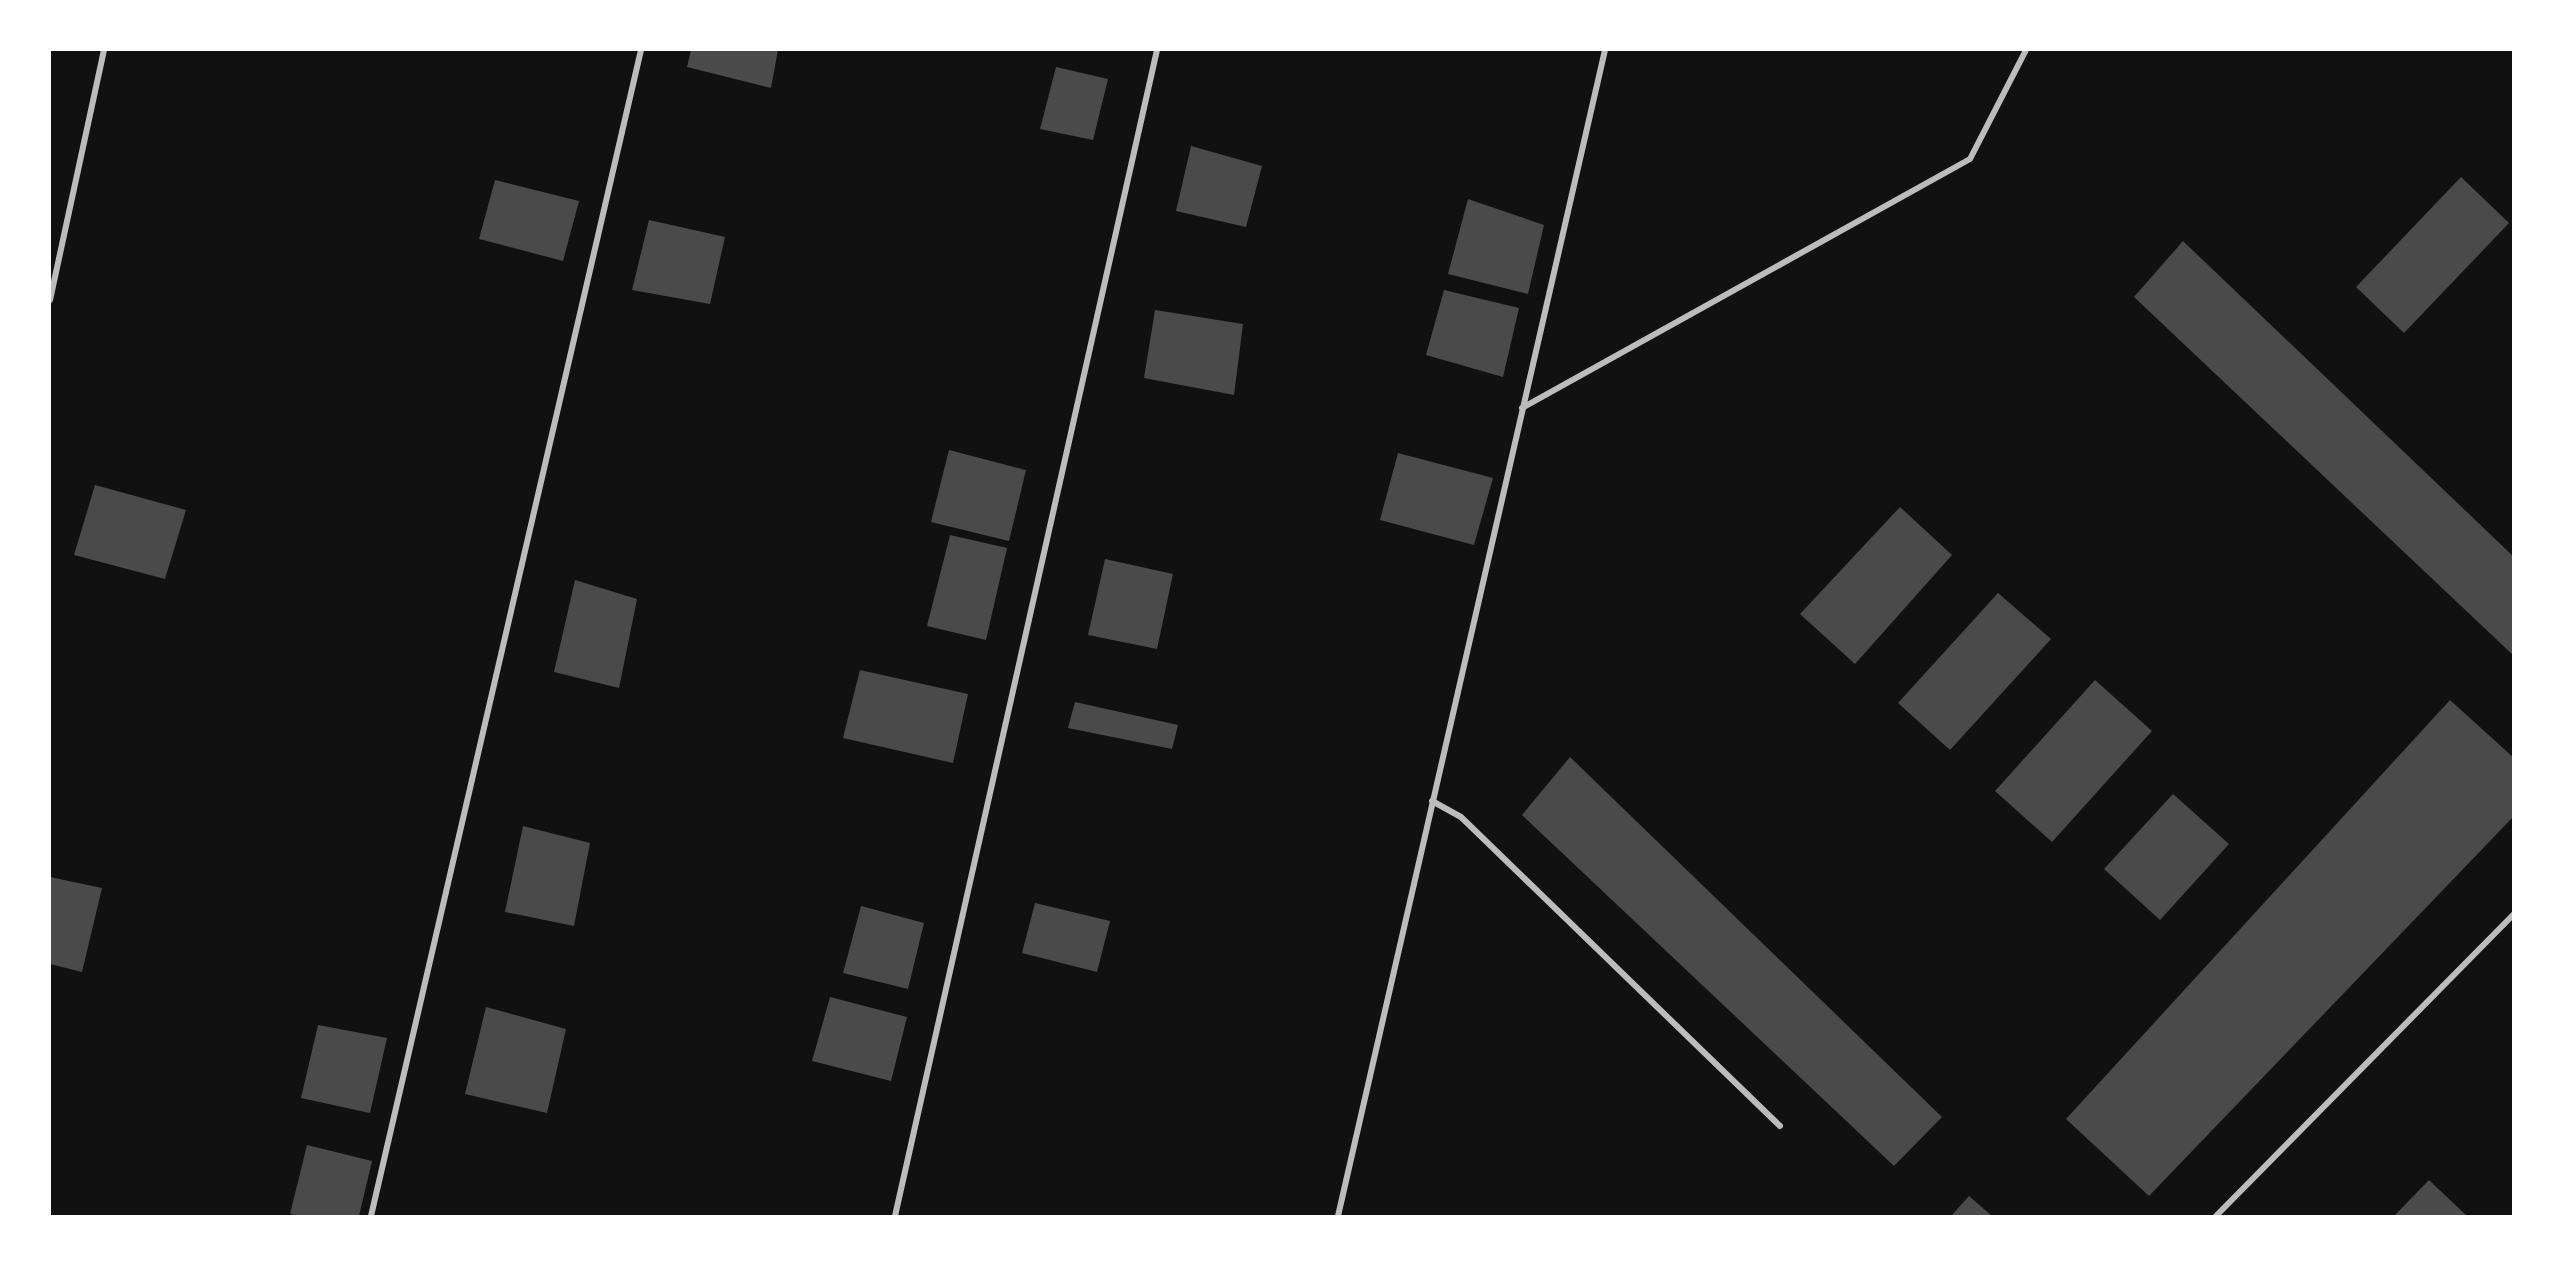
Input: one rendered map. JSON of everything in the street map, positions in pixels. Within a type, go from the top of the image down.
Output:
[{"type":"street","points":[[50,300],[104,50]]},
{"type":"street","points":[[371,1216],[641,50]]},
{"type":"street","points":[[895,1216],[1157,50]]},
{"type":"street","points":[[1338,1216],[1605,50]]},
{"type":"street","points":[[1522,408],[1970,159],[2026,50]]},
{"type":"street","points":[[1432,801],[1461,817],[1780,1126]]},
{"type":"street","points":[[2216,1216],[2514,914]]},
{"type":"building","points":[[691,50],[778,50],[771,88],[687,67]]},
{"type":"building","points":[[1056,67],[1108,79],[1093,140],[1040,129]]},
{"type":"building","points":[[1191,146],[1262,166],[1246,227],[1176,211]]},
{"type":"building","points":[[2461,177],[2509,223],[2404,333],[2356,287]]},
{"type":"building","points":[[495,180],[579,201],[563,261],[479,239]]},
{"type":"building","points":[[1468,199],[1544,225],[1528,294],[1448,274]]},
{"type":"building","points":[[649,220],[725,237],[710,304],[632,290]]},
{"type":"building","points":[[2183,241],[2514,557],[2514,656],[2134,297]]},
{"type":"building","points":[[1444,290],[1519,308],[1503,377],[1426,355]]},
{"type":"building","points":[[1155,310],[1243,324],[1234,395],[1144,378]]},
{"type":"building","points":[[949,450],[1026,470],[1009,541],[931,522]]},
{"type":"building","points":[[1398,453],[1493,478],[1474,545],[1380,520]]},
{"type":"building","points":[[95,485],[186,510],[165,579],[74,555]]},
{"type":"building","points":[[1900,507],[1952,555],[1855,664],[1800,614]]},
{"type":"building","points":[[950,535],[1007,548],[986,640],[927,626]]},
{"type":"building","points":[[1105,559],[1173,574],[1157,649],[1088,635]]},
{"type":"building","points":[[575,580],[637,599],[619,688],[554,672]]},
{"type":"building","points":[[1998,593],[2051,639],[1950,750],[1898,703]]},
{"type":"building","points":[[860,670],[968,694],[953,763],[843,738]]},
{"type":"building","points":[[2095,680],[2152,731],[2052,842],[1995,791]]},
{"type":"building","points":[[2450,700],[2514,758],[2514,816],[2149,1196],[2066,1119]]},
{"type":"building","points":[[1075,702],[1178,725],[1172,749],[1068,728]]},
{"type":"building","points":[[1570,757],[1942,1117],[1894,1166],[1522,815]]},
{"type":"building","points":[[2173,794],[2229,844],[2160,920],[2104,869]]},
{"type":"building","points":[[523,826],[590,843],[574,926],[505,912]]},
{"type":"building","points":[[50,877],[102,888],[82,972],[50,964]]},
{"type":"building","points":[[1035,903],[1110,921],[1097,972],[1022,953]]},
{"type":"building","points":[[861,906],[924,923],[908,989],[843,973]]},
{"type":"building","points":[[830,997],[907,1017],[891,1081],[812,1061]]},
{"type":"building","points":[[486,1007],[566,1029],[547,1113],[465,1094]]},
{"type":"building","points":[[318,1025],[387,1038],[370,1113],[301,1098]]},
{"type":"building","points":[[307,1145],[372,1161],[359,1216],[290,1214]]},
{"type":"building","points":[[2429,1180],[2467,1216],[2394,1216]]},
{"type":"building","points":[[1969,1196],[1992,1216],[1951,1216]]}]
